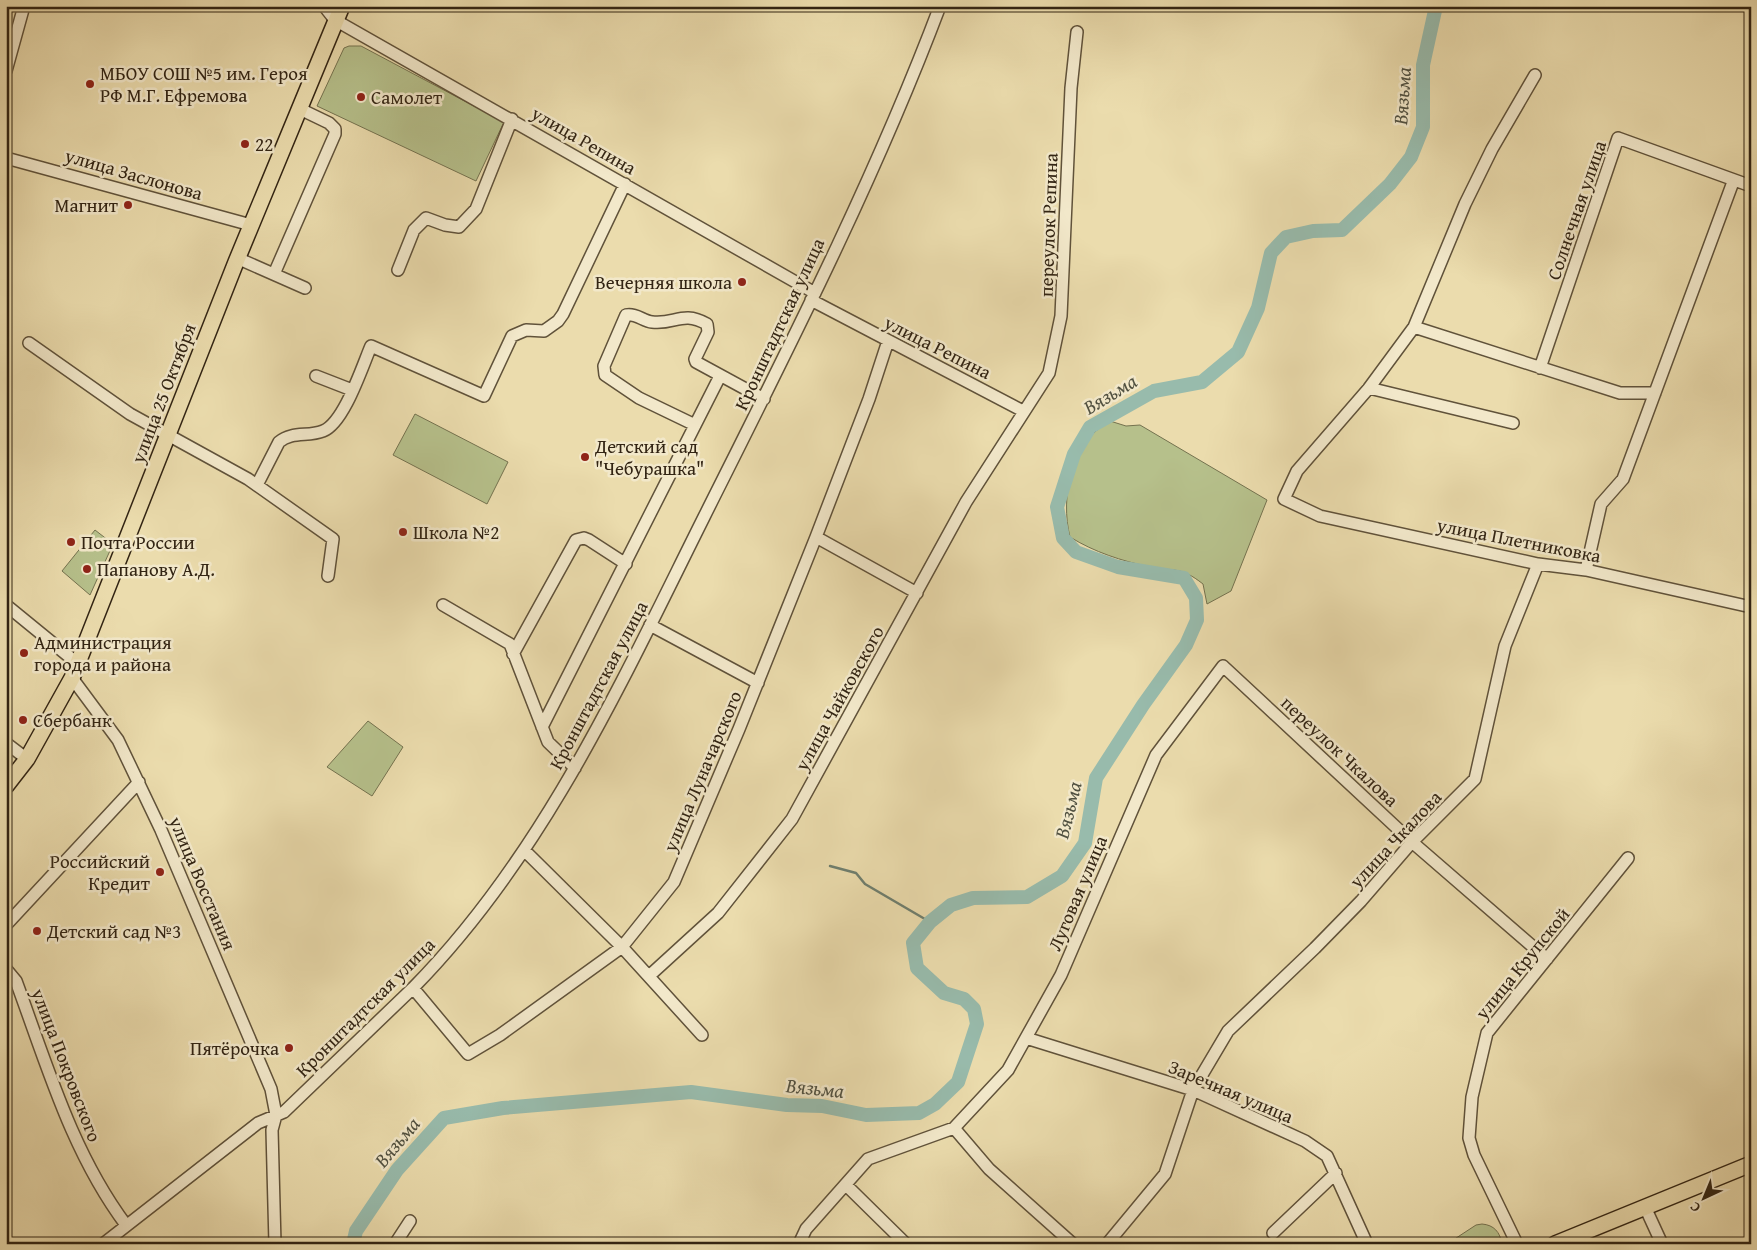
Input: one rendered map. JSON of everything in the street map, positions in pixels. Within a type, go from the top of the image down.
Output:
[{"type":"main road","name":"улица 25 Октября","points":[[6,786],[27,759],[72,678],[251,225],[342,6]]},
{"type":"main road","points":[[1555,1244],[1751,1164]]},
{"type":"street","points":[[6,71],[8,56],[24,6]]},
{"type":"street","points":[[324,6],[335,20]]},
{"type":"street","name":"Кронштадтская улица","points":[[103,1244],[258,1123],[284,1112],[413,988],[432,969],[488,900],[555,805],[650,625],[764,399],[887,136],[940,6]]},
{"type":"street","name":"улица Репина","points":[[335,20],[625,184],[888,341],[1023,410]]},
{"type":"street","name":"переулок Репина","points":[[1023,410],[1049,373],[1061,316],[1071,88],[1077,32]]},
{"type":"street","points":[[1513,423],[1369,388],[1414,327],[1465,204],[1492,149],[1535,75]]},
{"type":"street","points":[[274,274],[335,134],[335,129],[329,123],[300,109]]},
{"type":"street","points":[[398,270],[414,230],[426,218],[445,225],[458,227],[476,209],[512,119]]},
{"type":"street","name":"Солнечная улица","points":[[1540,368],[1618,138],[1733,182],[1751,186]]},
{"type":"street","name":"улица Заслонова","points":[[6,158],[251,225]]},
{"type":"street","points":[[1586,570],[1601,504],[1623,478],[1733,182]]},
{"type":"street","points":[[257,485],[279,442],[285,437],[295,434],[315,433],[332,426],[352,390],[371,346],[484,396],[512,336],[526,330],[544,331],[558,321],[563,314],[625,184]]},
{"type":"street","points":[[238,258],[305,288]]},
{"type":"street","points":[[695,425],[639,398],[611,381],[605,375],[604,366],[624,318],[630,314],[649,322],[659,323],[692,317],[707,324],[708,332],[695,359],[698,365],[764,399]]},
{"type":"street","points":[[1414,327],[1620,393],[1655,393]]},
{"type":"street","name":"улица Луначарского","points":[[413,988],[468,1054],[500,1035],[622,946],[674,882],[758,683],[816,537],[869,399],[888,341]]},
{"type":"street","points":[[29,343],[130,414],[257,485],[333,538],[328,576]]},
{"type":"street","points":[[316,376],[352,390]]},
{"type":"street","points":[[542,727],[720,376]]},
{"type":"street","name":"улица Плетниковка","points":[[1369,388],[1297,471],[1284,499],[1320,516],[1538,564],[1586,570],[1751,607]]},
{"type":"street","name":"улица Чайковского","points":[[649,976],[718,913],[792,819],[966,502],[1023,410]]},
{"type":"street","points":[[816,537],[916,593]]},
{"type":"street","points":[[513,654],[576,540],[584,538],[589,540],[626,564]]},
{"type":"street","name":"улица Чкалова","points":[[1107,1244],[1165,1174],[1193,1090],[1228,1031],[1354,908],[1412,842],[1476,779],[1505,646],[1538,564]]},
{"type":"street","points":[[6,605],[78,663]]},
{"type":"street","points":[[443,605],[510,644],[548,742],[575,768]]},
{"type":"street","points":[[650,625],[758,683]]},
{"type":"street","name":"переулок Чкалова","points":[[1223,666],[1412,842],[1547,960]]},
{"type":"street","name":"Луговая улица","points":[[954,1128],[1008,1070],[1061,975],[1156,755],[1223,666]]},
{"type":"street","name":"улица Восстания","points":[[72,678],[118,740],[139,782],[233,995],[271,1089],[276,1115],[272,1130],[274,1244]]},
{"type":"street","points":[[6,743],[27,759]]},
{"type":"street","points":[[6,925],[139,782]]},
{"type":"street","points":[[524,850],[622,946],[702,1035]]},
{"type":"street","name":"улица Крупской","points":[[1517,1244],[1486,1181],[1469,1138],[1472,1097],[1487,1033],[1628,858]]},
{"type":"street","name":"улица Покровского","points":[[6,968],[16,981],[72,1132],[105,1196],[126,1225]]},
{"type":"street","name":"Заречная улица","points":[[1026,1038],[1193,1090],[1305,1141],[1327,1156],[1367,1244]]},
{"type":"street","points":[[799,1244],[806,1229],[868,1159],[954,1128],[990,1169],[1073,1244]]},
{"type":"street","points":[[1273,1233],[1336,1173]]},
{"type":"street","points":[[846,1184],[906,1244]]},
{"type":"street","points":[[1645,1207],[1662,1244]]},
{"type":"street","points":[[395,1244],[410,1221]]},
{"type":"green space","points":[[361,46],[504,122],[476,181],[317,106],[344,48]]},
{"type":"green space","points":[[415,414],[508,462],[487,504],[393,455]]},
{"type":"green space","points":[[1110,421],[1126,426],[1140,425],[1267,500],[1231,591],[1207,604],[1203,584],[1189,574],[1119,559],[1098,552],[1070,537],[1067,505],[1068,488],[1072,472],[1086,442],[1097,430]]},
{"type":"green space","points":[[95,530],[113,544],[90,595],[62,571]]},
{"type":"green space","points":[[368,721],[403,747],[372,796],[327,767]]},
{"type":"green space","points":[[1482,1224],[1496,1230],[1502,1244],[1447,1244],[1476,1225]]},
{"type":"waterway","name":"Вязьма","points":[[353,1244],[356,1231],[397,1170],[444,1118],[503,1108],[691,1092],[787,1105],[822,1106],[866,1115],[919,1113],[935,1104],[958,1082],[977,1024],[974,1009],[964,999],[944,993],[917,968],[913,943],[930,922],[951,905],[973,898],[1027,897],[1062,876],[1085,843],[1096,778],[1143,705],[1186,645],[1197,620],[1196,598],[1184,578],[1118,567],[1076,552],[1063,538],[1057,507],[1074,454],[1090,427],[1154,391],[1202,382],[1238,352],[1258,308],[1271,253],[1286,237],[1313,231],[1342,230],[1390,184],[1411,157],[1423,127],[1423,65],[1436,6]]},
{"type":"waterway","points":[[830,866],[856,873],[865,884],[930,922]]},
{"type":"place","name":"МБОУ СОШ №5 им. Героя РФ М.Г. Ефремова","points":[[90,84]]},
{"type":"place","name":"Самолет","points":[[361,97]]},
{"type":"place","name":"22","points":[[245,144]]},
{"type":"place","name":"Магнит","points":[[128,205]]},
{"type":"place","name":"Вечерняя школа","points":[[742,282]]},
{"type":"place","name":"Детский сад \"Чебурашка\"","points":[[585,457]]},
{"type":"place","name":"Школа №2","points":[[403,532]]},
{"type":"place","name":"Почта России","points":[[71,542]]},
{"type":"place","name":"Папанову А.Д.","points":[[87,569]]},
{"type":"place","name":"Администрация города и района","points":[[24,653]]},
{"type":"place","name":"Сбербанк","points":[[23,720]]},
{"type":"place","name":"Российский Кредит","points":[[160,872]]},
{"type":"place","name":"Детский сад №3","points":[[37,931]]},
{"type":"place","name":"Пятёрочка","points":[[289,1048]]}]
